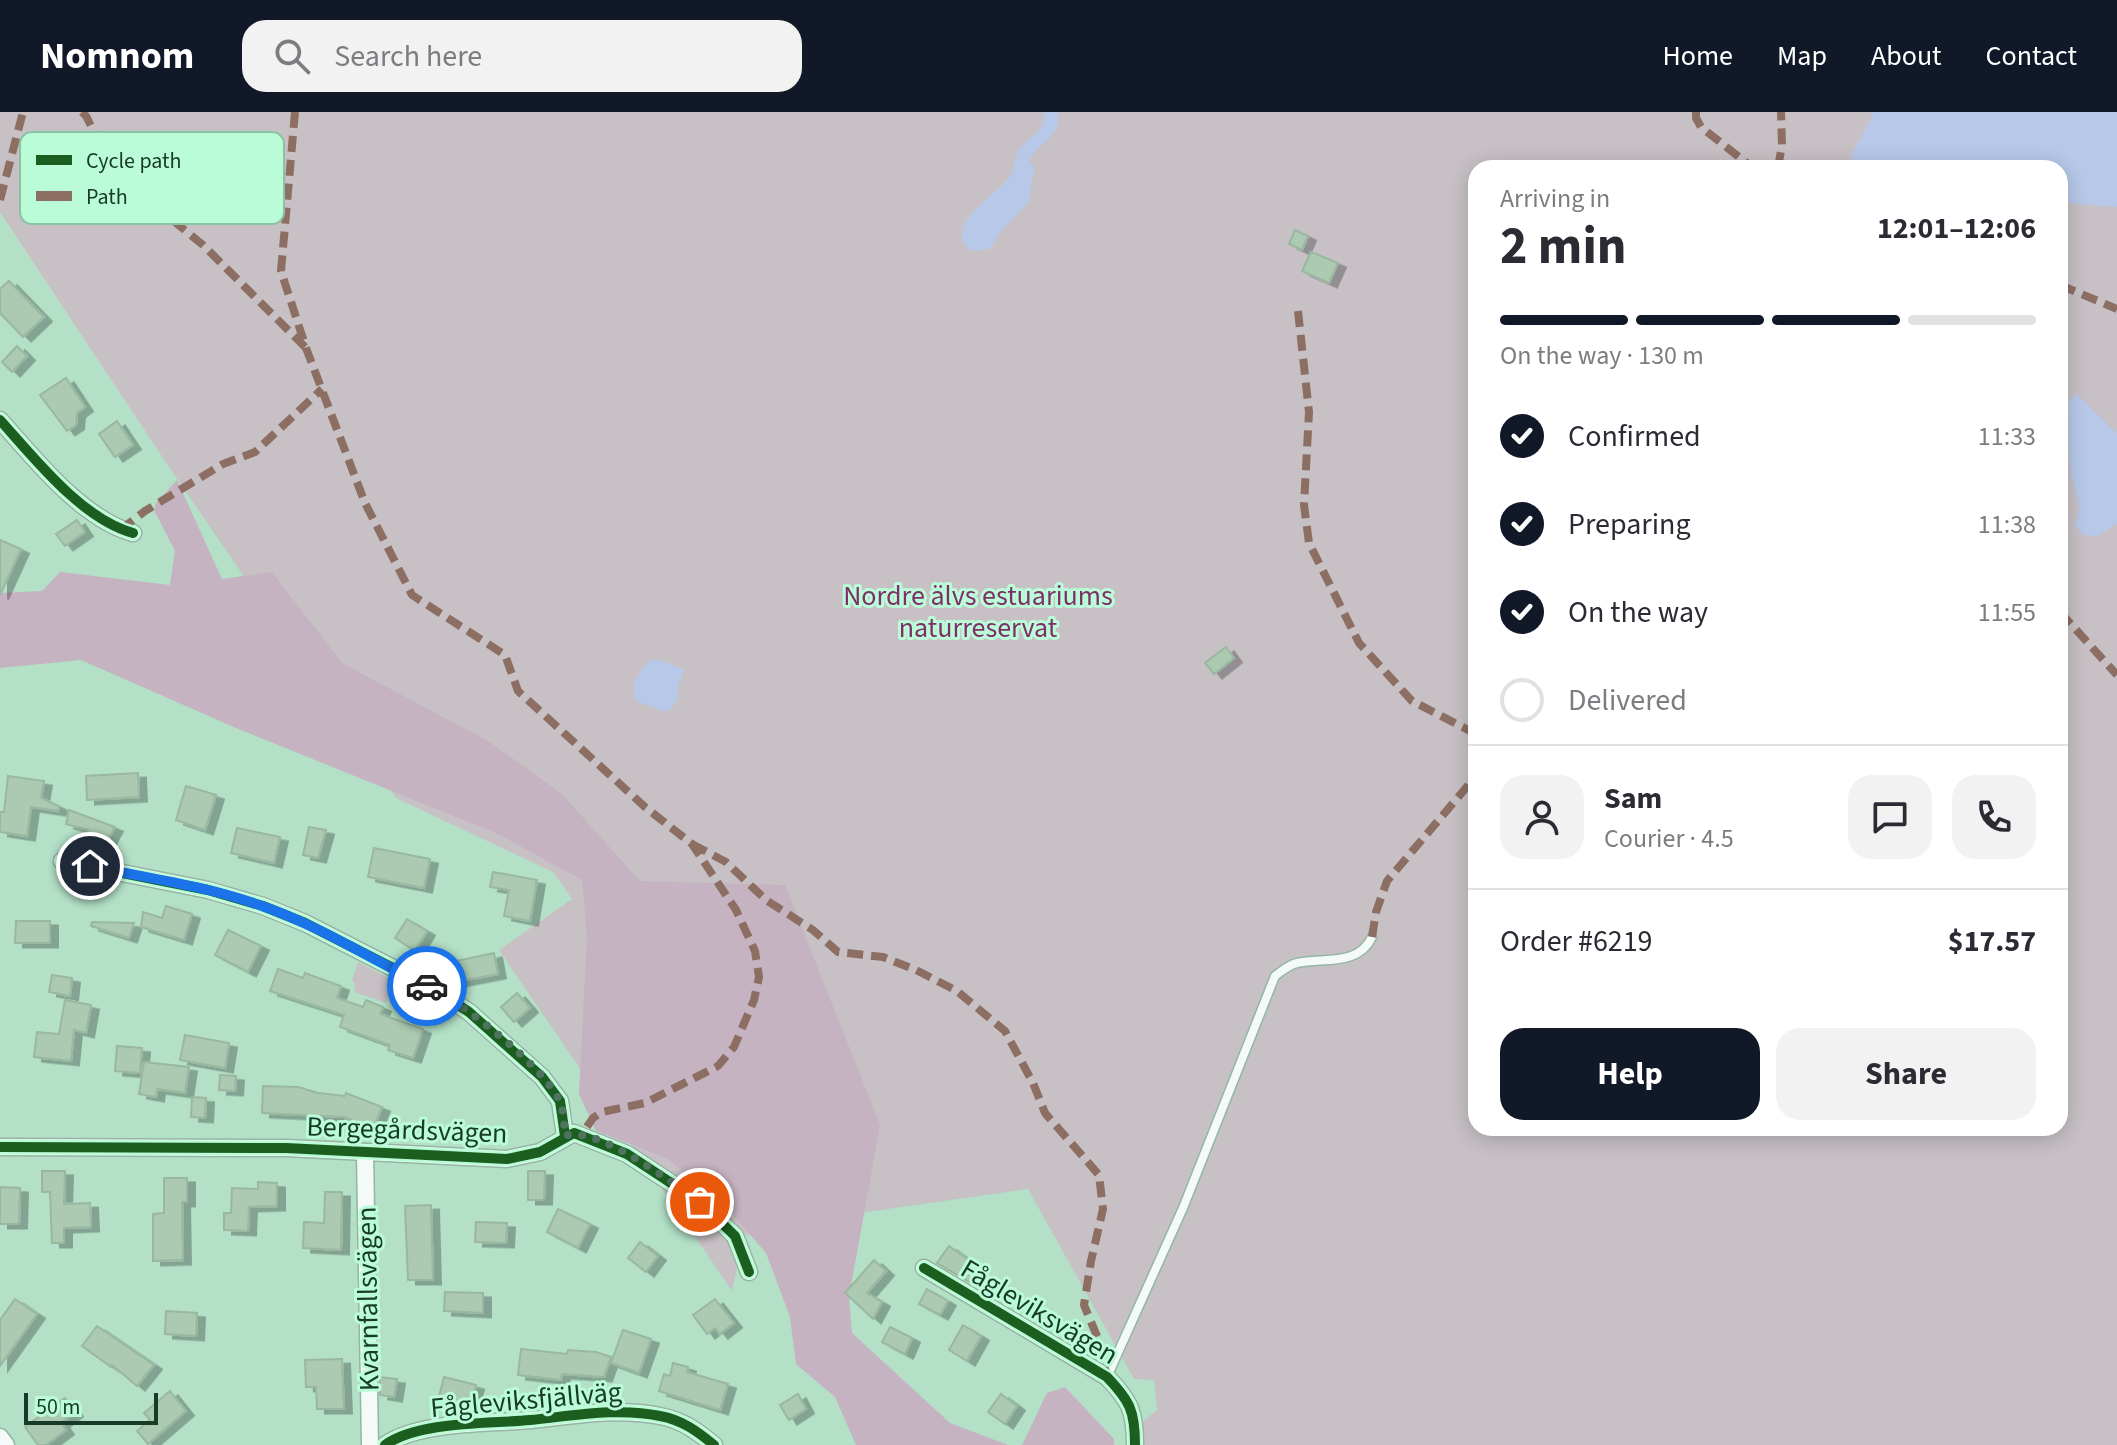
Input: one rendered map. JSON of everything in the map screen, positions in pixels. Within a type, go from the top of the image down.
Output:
[{"type":"street","points":[[0,420],[63,487],[120,530],[133,533]]},
{"type":"street","points":[[62,861],[208,890],[263,906],[352,946],[434,989],[469,1012],[542,1077],[560,1101],[565,1136],[582,1134],[627,1154],[700,1202],[735,1236],[749,1272]]},
{"type":"street","name":"Bergegårdsvägen","points":[[0,1147],[266,1148],[507,1159],[540,1152],[565,1136]]},
{"type":"street","name":"Kvarnfallsvägen","points":[[365,1153],[370,1445]]},
{"type":"street","name":"Fågleviksvägen","points":[[924,1268],[1107,1377],[1126,1396],[1132,1408],[1135,1445]]},
{"type":"street","name":"Fågleviksfjällväg","points":[[385,1445],[394,1439],[434,1429],[598,1413],[646,1413],[675,1420],[697,1431],[714,1445]]},
{"type":"street","points":[[0,1437],[6,1445]]},
{"type":"lane","points":[[1107,1377],[1183,1208],[1275,976],[1297,963],[1357,954],[1367,947],[1372,937]]},
{"type":"green space","name":"Nordre älvs estuariums naturreservat","points":[[0,112],[2117,112],[2117,1445],[1143,1445],[1142,1422],[1157,1410],[1154,1380],[1134,1379],[1028,1189],[845,1215],[744,1236],[732,1291],[499,950],[572,899],[553,872],[396,798],[175,476],[0,212]]},
{"type":"green space","points":[[358,962],[394,981],[386,1003],[354,992],[355,983],[352,981]]},
{"type":"shaded area","points":[[177,480],[222,579],[272,572],[342,663],[488,741],[561,793],[640,881],[785,885],[880,1125],[849,1297],[852,1333],[950,1423],[1008,1445],[856,1445],[835,1397],[796,1364],[790,1317],[766,1253],[721,1201],[666,1158],[596,1131],[579,1094],[587,936],[582,880],[498,834],[236,728],[81,660],[0,668],[0,593],[42,591],[60,572],[170,585],[175,551],[154,510],[156,503]]},
{"type":"shaded area","points":[[1065,1387],[1114,1439],[1114,1445],[1022,1445],[1047,1393]]},
{"type":"water","points":[[1045,112],[1057,112],[1057,127],[1029,161],[1034,168],[1029,202],[1000,232],[990,249],[972,251],[963,242],[962,232],[966,221],[1011,175],[1018,151],[1041,128]]},
{"type":"water","points":[[1874,112],[2117,112],[2117,207],[2068,203],[2068,160],[1850,158]]},
{"type":"water","points":[[2075,393],[2117,433],[2117,523],[2097,536],[2083,535],[2075,524],[2079,504],[2071,475],[2068,404]]},
{"type":"water","points":[[650,660],[661,660],[684,670],[677,689],[678,699],[670,710],[662,711],[635,700],[636,678]]},
{"type":"building","points":[[1295,230],[1308,236],[1302,250],[1289,244]]},
{"type":"building","points":[[1311,252],[1338,263],[1329,283],[1302,271]]},
{"type":"building","points":[[9,281],[44,317],[23,337],[0,313],[0,289]]},
{"type":"building","points":[[17,346],[27,356],[12,372],[2,362]]},
{"type":"building","points":[[66,378],[85,407],[77,413],[76,425],[67,431],[40,395]]},
{"type":"building","points":[[117,421],[133,445],[115,457],[99,434]]},
{"type":"building","points":[[77,520],[85,532],[65,546],[56,534]]},
{"type":"building","points":[[0,540],[21,549],[0,595]]},
{"type":"building","points":[[1226,647],[1234,658],[1214,674],[1205,663]]},
{"type":"building","points":[[138,773],[139,797],[87,800],[86,776]]},
{"type":"building","points":[[8,776],[44,781],[41,798],[59,806],[58,811],[31,807],[27,836],[0,832],[0,812],[4,812]]},
{"type":"building","points":[[186,786],[216,795],[205,830],[176,820]]},
{"type":"building","points":[[69,810],[115,827],[104,847],[84,839],[88,830],[66,824]]},
{"type":"building","points":[[309,827],[326,830],[318,858],[303,855]]},
{"type":"building","points":[[237,828],[280,837],[274,863],[231,853]]},
{"type":"building","points":[[374,848],[430,859],[424,888],[368,877]]},
{"type":"building","points":[[493,872],[537,880],[530,921],[504,916],[509,890],[490,887]]},
{"type":"building","points":[[166,906],[192,914],[184,940],[141,927],[143,912],[162,918]]},
{"type":"building","points":[[407,919],[427,931],[415,951],[395,938]]},
{"type":"building","points":[[16,921],[50,921],[50,943],[15,943]]},
{"type":"building","points":[[92,922],[134,923],[129,938],[91,926]]},
{"type":"building","points":[[228,930],[261,946],[248,972],[215,955]]},
{"type":"building","points":[[494,953],[498,974],[456,982],[452,962]]},
{"type":"building","points":[[278,969],[303,978],[305,973],[341,986],[337,998],[363,1007],[366,1000],[383,1007],[380,1014],[423,1029],[413,1058],[388,1050],[390,1045],[340,1027],[344,1015],[270,991]]},
{"type":"building","points":[[52,975],[72,978],[70,996],[49,992]]},
{"type":"building","points":[[517,993],[530,1008],[514,1022],[501,1007]]},
{"type":"building","points":[[65,1000],[91,1005],[86,1033],[74,1030],[71,1061],[34,1057],[37,1032],[59,1034]]},
{"type":"building","points":[[185,1035],[229,1043],[225,1068],[180,1060]]},
{"type":"building","points":[[117,1046],[142,1048],[140,1073],[115,1071]]},
{"type":"building","points":[[144,1062],[189,1067],[185,1093],[157,1089],[156,1097],[139,1094]]},
{"type":"building","points":[[220,1075],[236,1076],[235,1091],[219,1090]]},
{"type":"building","points":[[263,1086],[298,1087],[345,1096],[346,1093],[382,1107],[373,1129],[344,1117],[262,1113]]},
{"type":"building","points":[[192,1097],[206,1098],[205,1118],[191,1117]]},
{"type":"building","points":[[42,1171],[65,1171],[64,1204],[90,1203],[91,1227],[64,1228],[64,1243],[52,1243],[50,1192],[42,1192]]},
{"type":"building","points":[[528,1171],[545,1171],[544,1200],[528,1200]]},
{"type":"building","points":[[164,1178],[187,1178],[187,1202],[182,1202],[183,1260],[153,1261],[153,1214],[164,1213]]},
{"type":"building","points":[[258,1182],[277,1183],[277,1206],[249,1207],[248,1231],[224,1230],[224,1213],[231,1213],[232,1188],[258,1189]]},
{"type":"building","points":[[0,1187],[20,1188],[19,1224],[0,1224]]},
{"type":"building","points":[[325,1192],[342,1192],[341,1250],[303,1248],[304,1222],[324,1223]]},
{"type":"building","points":[[431,1205],[433,1280],[408,1280],[405,1206]]},
{"type":"building","points":[[558,1209],[590,1224],[578,1248],[547,1232]]},
{"type":"building","points":[[476,1222],[507,1223],[506,1243],[475,1242]]},
{"type":"building","points":[[640,1242],[658,1256],[646,1272],[628,1258]]},
{"type":"building","points":[[949,1246],[980,1268],[970,1282],[937,1263]]},
{"type":"building","points":[[874,1260],[886,1271],[867,1293],[882,1302],[873,1319],[845,1293]]},
{"type":"building","points":[[927,1289],[948,1301],[940,1315],[919,1304]]},
{"type":"building","points":[[445,1292],[483,1293],[483,1313],[444,1311]]},
{"type":"building","points":[[15,1299],[37,1314],[0,1366],[0,1320]]},
{"type":"building","points":[[715,1299],[734,1323],[720,1334],[715,1328],[707,1334],[693,1315]]},
{"type":"building","points":[[166,1311],[197,1313],[196,1336],[165,1334]]},
{"type":"building","points":[[963,1325],[981,1336],[967,1361],[949,1350]]},
{"type":"building","points":[[97,1326],[154,1365],[137,1386],[82,1346]]},
{"type":"building","points":[[890,1327],[912,1338],[905,1354],[882,1342]]},
{"type":"building","points":[[623,1330],[651,1339],[639,1373],[611,1363]]},
{"type":"building","points":[[521,1349],[567,1354],[568,1350],[596,1352],[611,1357],[604,1377],[562,1374],[561,1380],[518,1375]]},
{"type":"building","points":[[342,1359],[344,1409],[317,1409],[316,1387],[306,1387],[305,1360]]},
{"type":"building","points":[[673,1363],[688,1367],[687,1372],[728,1384],[720,1410],[659,1391],[664,1374],[670,1376]]},
{"type":"building","points":[[380,1377],[397,1379],[394,1397],[380,1395]]},
{"type":"building","points":[[444,1377],[476,1385],[469,1412],[437,1404]]},
{"type":"building","points":[[170,1391],[186,1411],[148,1444],[137,1431],[150,1420],[144,1413]]},
{"type":"building","points":[[798,1394],[806,1409],[789,1420],[780,1405]]},
{"type":"building","points":[[1001,1394],[1017,1406],[1005,1424],[988,1412]]},
{"type":"building","points":[[65,1398],[75,1412],[61,1423],[66,1430],[46,1445],[38,1445],[25,1427]]},
{"type":"marked path","points":[[0,200],[23,112]]},
{"type":"marked path","points":[[82,112],[94,132]]},
{"type":"marked path","points":[[295,112],[281,271],[306,348],[365,503],[412,595],[505,655],[518,691],[645,807],[692,844],[736,910],[755,951],[759,977],[754,1000],[734,1047],[718,1066],[645,1103],[602,1112],[593,1118],[582,1134]]},
{"type":"marked path","points":[[1696,112],[1701,127],[1743,160]]},
{"type":"marked path","points":[[1779,160],[1781,112]]},
{"type":"marked path","points":[[177,224],[203,245],[305,347]]},
{"type":"marked path","points":[[2068,288],[2117,309]]},
{"type":"marked path","points":[[1298,311],[1309,412],[1304,505],[1309,543],[1359,643],[1412,701],[1468,730]]},
{"type":"marked path","points":[[120,530],[145,511],[223,464],[255,452],[322,389]]},
{"type":"marked path","points":[[2068,621],[2117,675]]},
{"type":"marked path","points":[[1372,937],[1376,912],[1387,881],[1468,785]]},
{"type":"marked path","points":[[692,844],[726,862],[766,900],[813,930],[838,952],[883,957],[916,970],[957,991],[1005,1031],[1045,1113],[1099,1175],[1103,1209],[1084,1305],[1099,1341],[1107,1377]]},
{"type":"cycle path","points":[[0,420],[60,486],[96,515],[133,533]]},
{"type":"cycle path","points":[[62,861],[208,890],[263,906],[305,923],[434,989],[469,1012],[542,1077],[560,1101],[565,1136]]},
{"type":"cycle path","points":[[0,1147],[286,1148],[507,1159],[540,1152],[574,1133],[627,1154],[700,1202],[735,1236],[749,1272]]},
{"type":"cycle path","points":[[924,1268],[1107,1377],[1130,1407],[1135,1445]]},
{"type":"cycle path","points":[[385,1445],[416,1432],[455,1425],[611,1412],[644,1413],[675,1420],[714,1445]]},
{"type":"way so far","points":[[427,986],[469,1012],[542,1077],[560,1101],[565,1136],[582,1134],[627,1154],[700,1202]]},
{"type":"route","points":[[90,866],[208,890],[263,906],[305,923],[427,986]]}]
